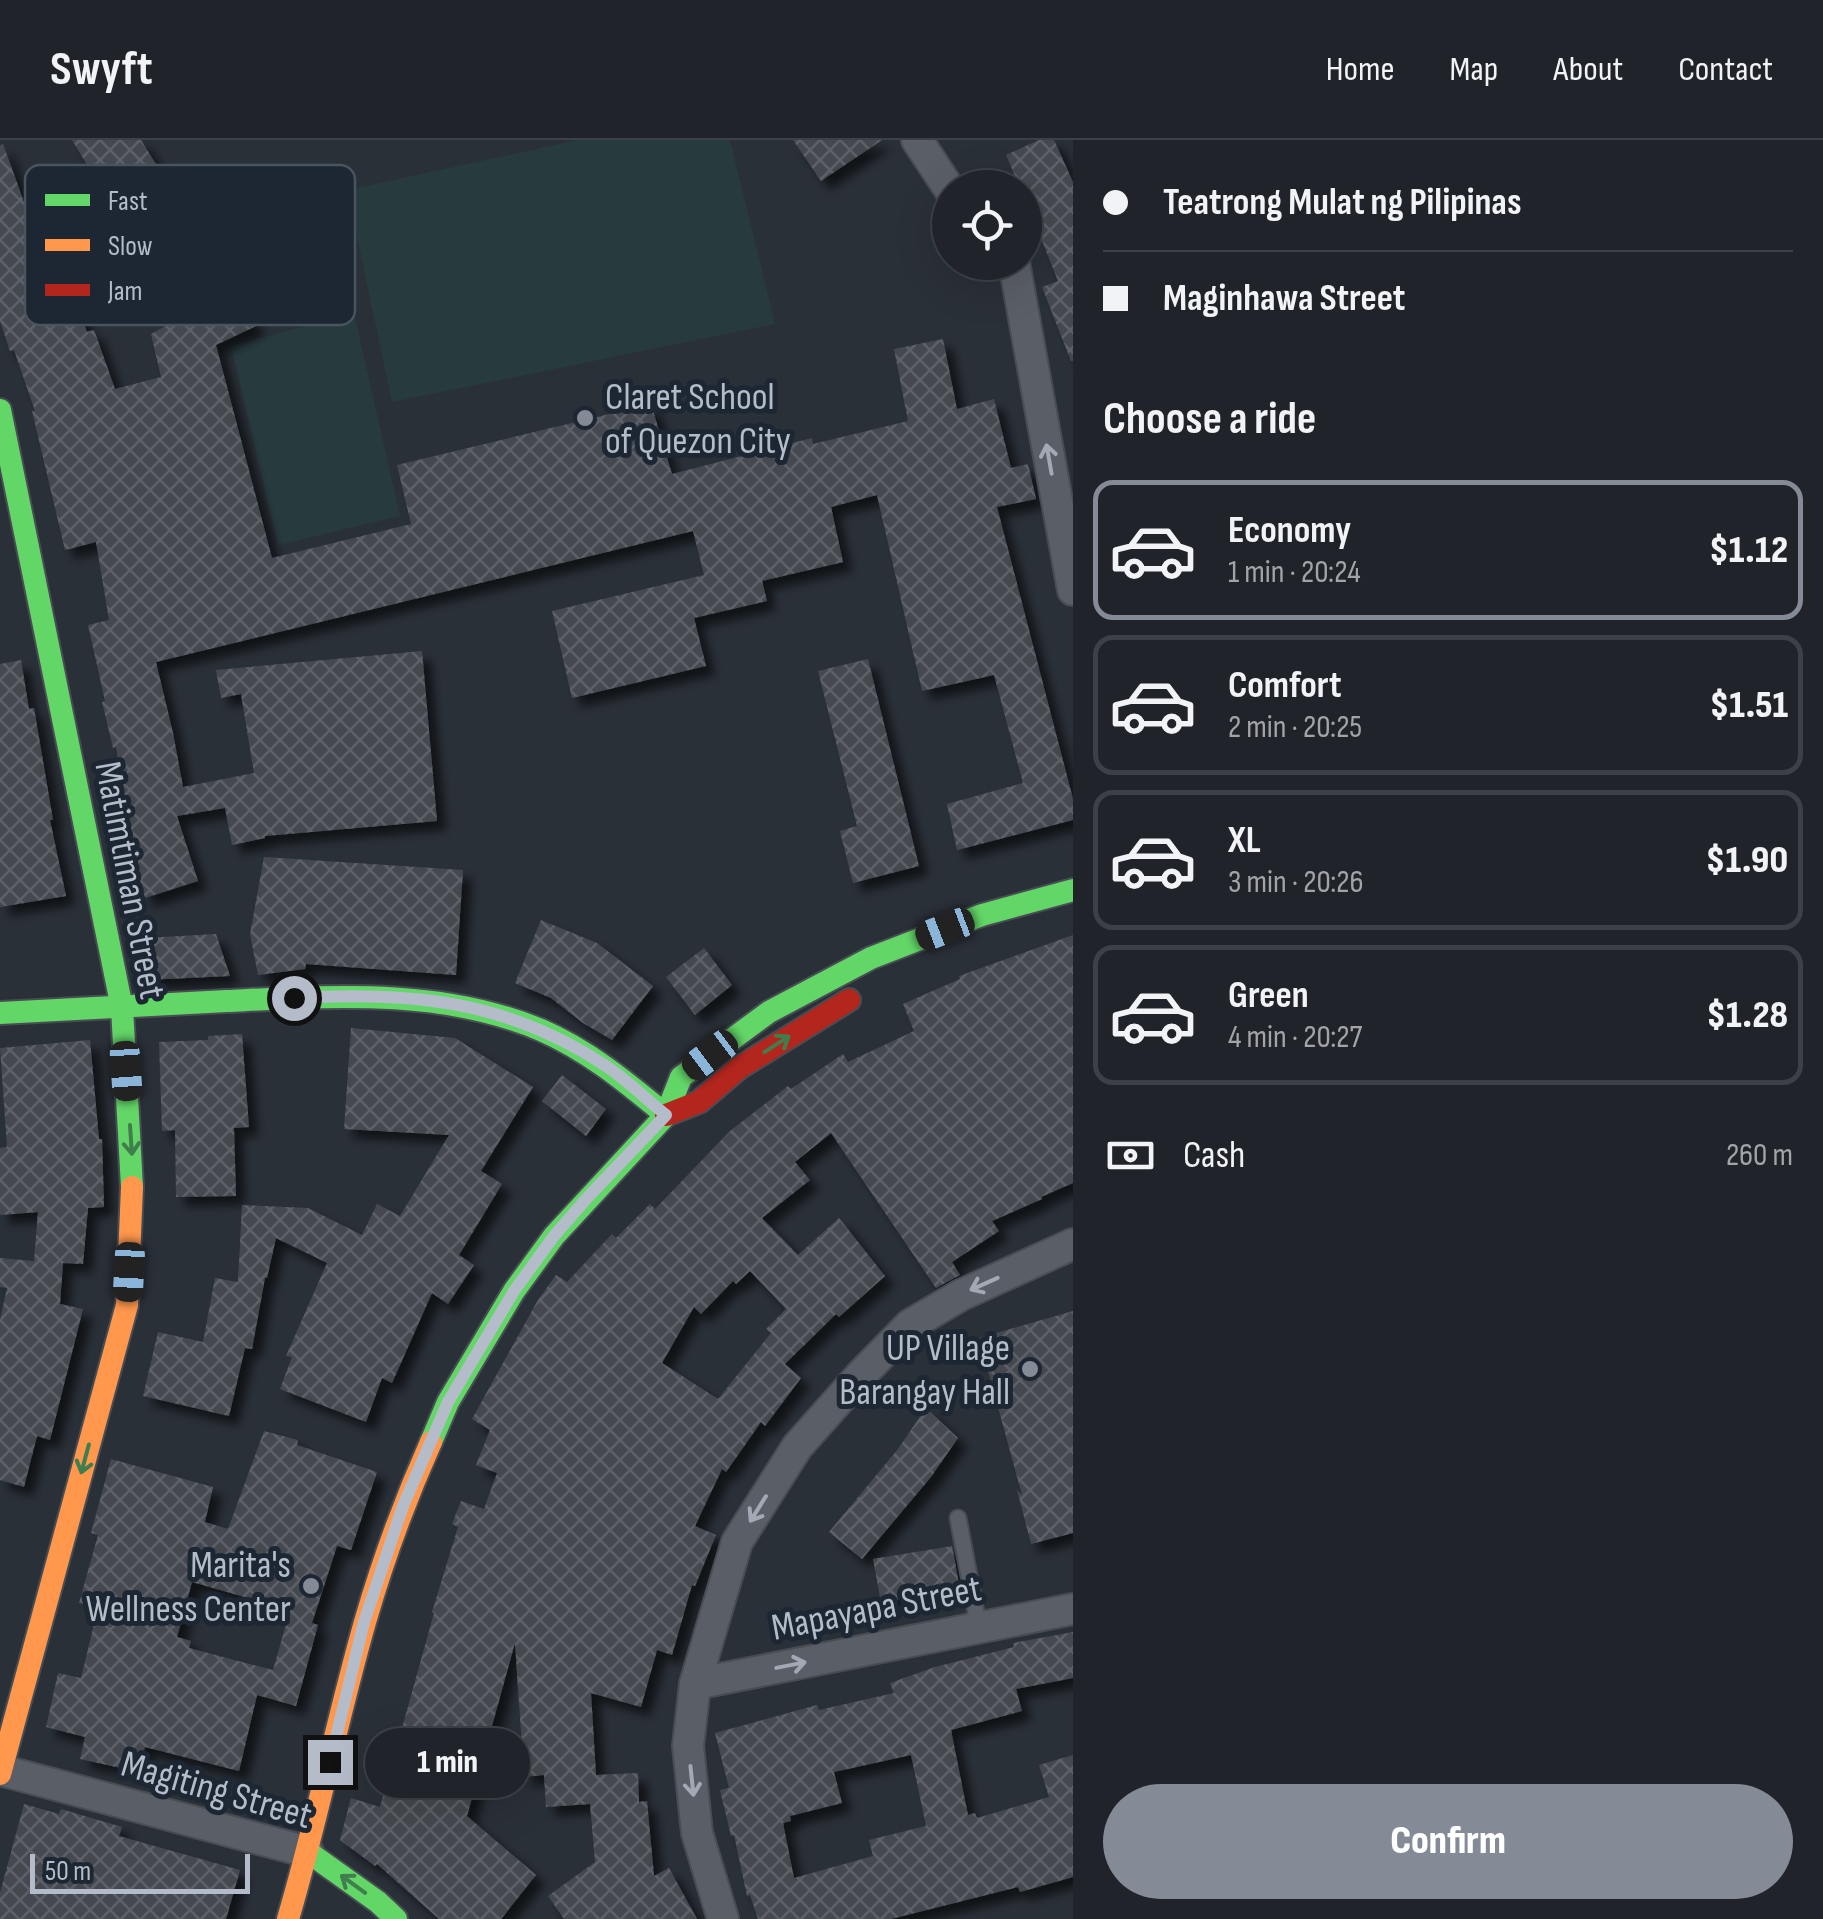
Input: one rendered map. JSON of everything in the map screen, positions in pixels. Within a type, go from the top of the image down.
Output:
[{"type":"street","points":[[917,140],[937,170]]},
{"type":"street","points":[[1002,280],[1018,311],[1041,391],[1018,280]]},
{"type":"street","points":[[1017,280],[1073,590]]},
{"type":"street","name":"Matimtiman Street","points":[[0,410],[122,1008],[133,1174],[127,1305],[0,1772]]},
{"type":"street","points":[[288,1919],[364,1622],[403,1506],[448,1402],[514,1291],[544,1250],[666,1115],[681,1077],[769,1012],[889,951],[982,914],[1073,890]]},
{"type":"street","points":[[666,1115],[699,1102],[739,1068],[869,988]]},
{"type":"street","points":[[0,1013],[333,996],[384,995],[456,1004],[518,1021],[565,1042],[607,1066],[666,1115]]},
{"type":"street","points":[[723,1919],[698,1833],[688,1746],[695,1684],[737,1542],[796,1447],[910,1325],[961,1295],[1073,1244]]},
{"type":"street","name":"Mapayapa Street","points":[[695,1684],[1073,1609]]},
{"type":"street","name":"Magiting Street","points":[[0,1772],[308,1852],[396,1919]]},
{"type":"lane","points":[[958,1518],[979,1628]]},
{"type":"green space","points":[[578,140],[730,140],[775,324],[392,402],[355,228],[355,188]]},
{"type":"green space","points":[[355,317],[400,516],[278,545],[231,346],[309,325],[355,325]]},
{"type":"building","points":[[72,140],[141,140],[156,165],[87,165]]},
{"type":"building","points":[[793,140],[882,140],[821,181]]},
{"type":"building","points":[[1039,140],[1054,140],[1073,182],[1073,361],[1042,287],[1058,281],[1042,241],[1042,170],[1012,170],[1006,155]]},
{"type":"building","points":[[3,144],[25,205],[25,325],[85,325],[87,332],[94,330],[115,389],[161,377],[151,334],[167,325],[256,326],[216,345],[272,558],[411,524],[397,465],[651,404],[672,474],[812,438],[813,444],[908,421],[894,349],[943,339],[957,409],[994,399],[1011,468],[1028,464],[1036,499],[997,507],[1073,799],[1073,820],[957,850],[947,804],[1023,783],[994,675],[922,691],[877,495],[831,507],[843,562],[762,581],[767,601],[694,618],[706,666],[572,698],[552,611],[704,575],[693,531],[156,662],[183,787],[254,773],[241,694],[221,698],[216,670],[422,651],[437,821],[265,836],[232,845],[225,808],[177,816],[198,881],[145,898],[132,855],[116,747],[113,748],[102,702],[105,701],[88,625],[109,620],[96,542],[65,550],[35,411],[0,321],[0,145]]},
{"type":"building","points":[[868,659],[919,866],[853,883],[840,831],[857,826],[818,671]]},
{"type":"building","points":[[21,660],[29,709],[34,708],[50,820],[66,896],[0,907],[0,664]]},
{"type":"building","points":[[264,857],[463,870],[456,975],[306,964],[305,969],[258,975],[250,934]]},
{"type":"building","points":[[541,920],[597,943],[653,986],[612,1040],[551,998],[515,983]]},
{"type":"building","points":[[216,934],[230,976],[146,980],[144,938]]},
{"type":"building","points":[[1073,935],[1073,1183],[992,1221],[999,1231],[952,1262],[960,1275],[936,1288],[831,1133],[795,1162],[810,1180],[762,1218],[798,1255],[839,1218],[885,1276],[839,1317],[836,1314],[785,1364],[801,1378],[765,1426],[761,1422],[726,1472],[722,1469],[695,1526],[716,1535],[695,1586],[692,1585],[672,1655],[657,1650],[641,1707],[591,1693],[596,1775],[638,1773],[639,1802],[647,1801],[654,1876],[669,1868],[697,1919],[564,1919],[548,1896],[595,1862],[590,1804],[546,1807],[544,1775],[524,1777],[515,1643],[467,1816],[536,1875],[501,1919],[439,1919],[377,1864],[340,1840],[351,1798],[380,1807],[458,1527],[452,1524],[461,1501],[484,1509],[497,1473],[476,1465],[490,1430],[472,1419],[556,1275],[567,1282],[612,1234],[616,1238],[650,1204],[655,1209],[730,1131],[788,1086],[791,1089],[843,1054],[848,1062],[914,1031],[903,1004],[960,979],[959,976]],"holes":[[[750,1271],[786,1309],[766,1329],[771,1333],[718,1399],[662,1363],[694,1307],[701,1314],[733,1281],[736,1284]]]},
{"type":"building","points":[[704,948],[732,985],[695,1015],[666,977]]},
{"type":"building","points":[[351,1028],[455,1038],[533,1087],[481,1171],[502,1184],[459,1255],[474,1265],[448,1304],[432,1293],[392,1383],[382,1378],[366,1422],[280,1389],[292,1357],[286,1356],[327,1263],[276,1238],[252,1349],[245,1348],[229,1416],[143,1396],[158,1332],[203,1342],[215,1278],[238,1282],[242,1205],[308,1208],[362,1235],[377,1204],[400,1216],[449,1135],[344,1129]]},
{"type":"building","points":[[242,1034],[249,1127],[234,1128],[236,1196],[176,1197],[175,1130],[162,1131],[159,1042]]},
{"type":"building","points":[[90,1040],[102,1139],[104,1207],[88,1208],[83,1264],[63,1263],[60,1304],[83,1309],[50,1440],[37,1436],[24,1487],[0,1480],[0,1320],[7,1288],[0,1287],[0,1258],[34,1261],[38,1212],[0,1215],[0,1148],[7,1147],[0,1048]]},
{"type":"building","points":[[562,1075],[606,1109],[586,1136],[542,1101]]},
{"type":"building","points":[[1073,1311],[1073,1533],[1031,1544],[1017,1490],[1022,1495],[979,1338]]},
{"type":"building","points":[[926,1408],[958,1438],[931,1477],[862,1559],[829,1532],[898,1449]]},
{"type":"building","points":[[264,1431],[298,1440],[297,1445],[377,1472],[351,1550],[337,1546],[312,1623],[318,1625],[296,1706],[257,1695],[239,1771],[145,1747],[139,1772],[80,1759],[85,1737],[46,1727],[58,1673],[81,1678],[98,1608],[79,1603],[98,1535],[91,1533],[111,1459],[213,1487],[205,1522],[228,1529]],"holes":[[[192,1582],[290,1610],[273,1670],[189,1648],[191,1641],[177,1637]]]},
{"type":"building","points":[[952,1546],[960,1589],[881,1603],[873,1559]]},
{"type":"building","points":[[1073,1632],[1073,1678],[1016,1689],[1022,1711],[951,1730],[968,1815],[975,1813],[977,1818],[1049,1797],[1039,1765],[1073,1755],[1073,1877],[891,1919],[758,1919],[750,1895],[747,1896],[720,1790],[729,1788],[715,1733],[817,1705],[819,1710],[894,1693],[890,1683],[1014,1647],[1013,1643]],"holes":[[[911,1755],[926,1826],[869,1840],[873,1856],[794,1878],[783,1823],[791,1821],[790,1816],[842,1803],[834,1772]]]},
{"type":"building","points":[[24,1804],[59,1814],[61,1809],[122,1827],[119,1836],[240,1870],[226,1919],[0,1919],[0,1893]]},
{"type":"traffic: fast","points":[[0,410],[122,1008],[132,1187]]},
{"type":"traffic: fast","points":[[431,1442],[448,1402],[514,1291],[554,1236],[666,1115],[681,1077],[769,1012],[871,958],[982,915],[1073,890]]},
{"type":"traffic: fast","points":[[0,1013],[307,998],[426,1001],[503,1016],[559,1038],[622,1079],[666,1115]]},
{"type":"traffic: fast","points":[[308,1852],[396,1919]]},
{"type":"traffic: slow","points":[[0,1774],[127,1305],[132,1187]]},
{"type":"traffic: slow","points":[[288,1919],[372,1599],[431,1442]]},
{"type":"traffic: jam","points":[[666,1115],[699,1102],[739,1068],[849,1000]]},
{"type":"place","name":"Claret School of Quezon City","points":[[585,418]]},
{"type":"place","name":"UP Village Barangay Hall","points":[[1030,1369]]},
{"type":"place","name":"Marita's Wellness Center","points":[[311,1586]]},
{"type":"route","points":[[294,998],[421,998],[518,1021],[607,1066],[666,1115],[554,1236],[514,1291],[448,1402],[403,1506],[364,1622],[330,1762]]}]
